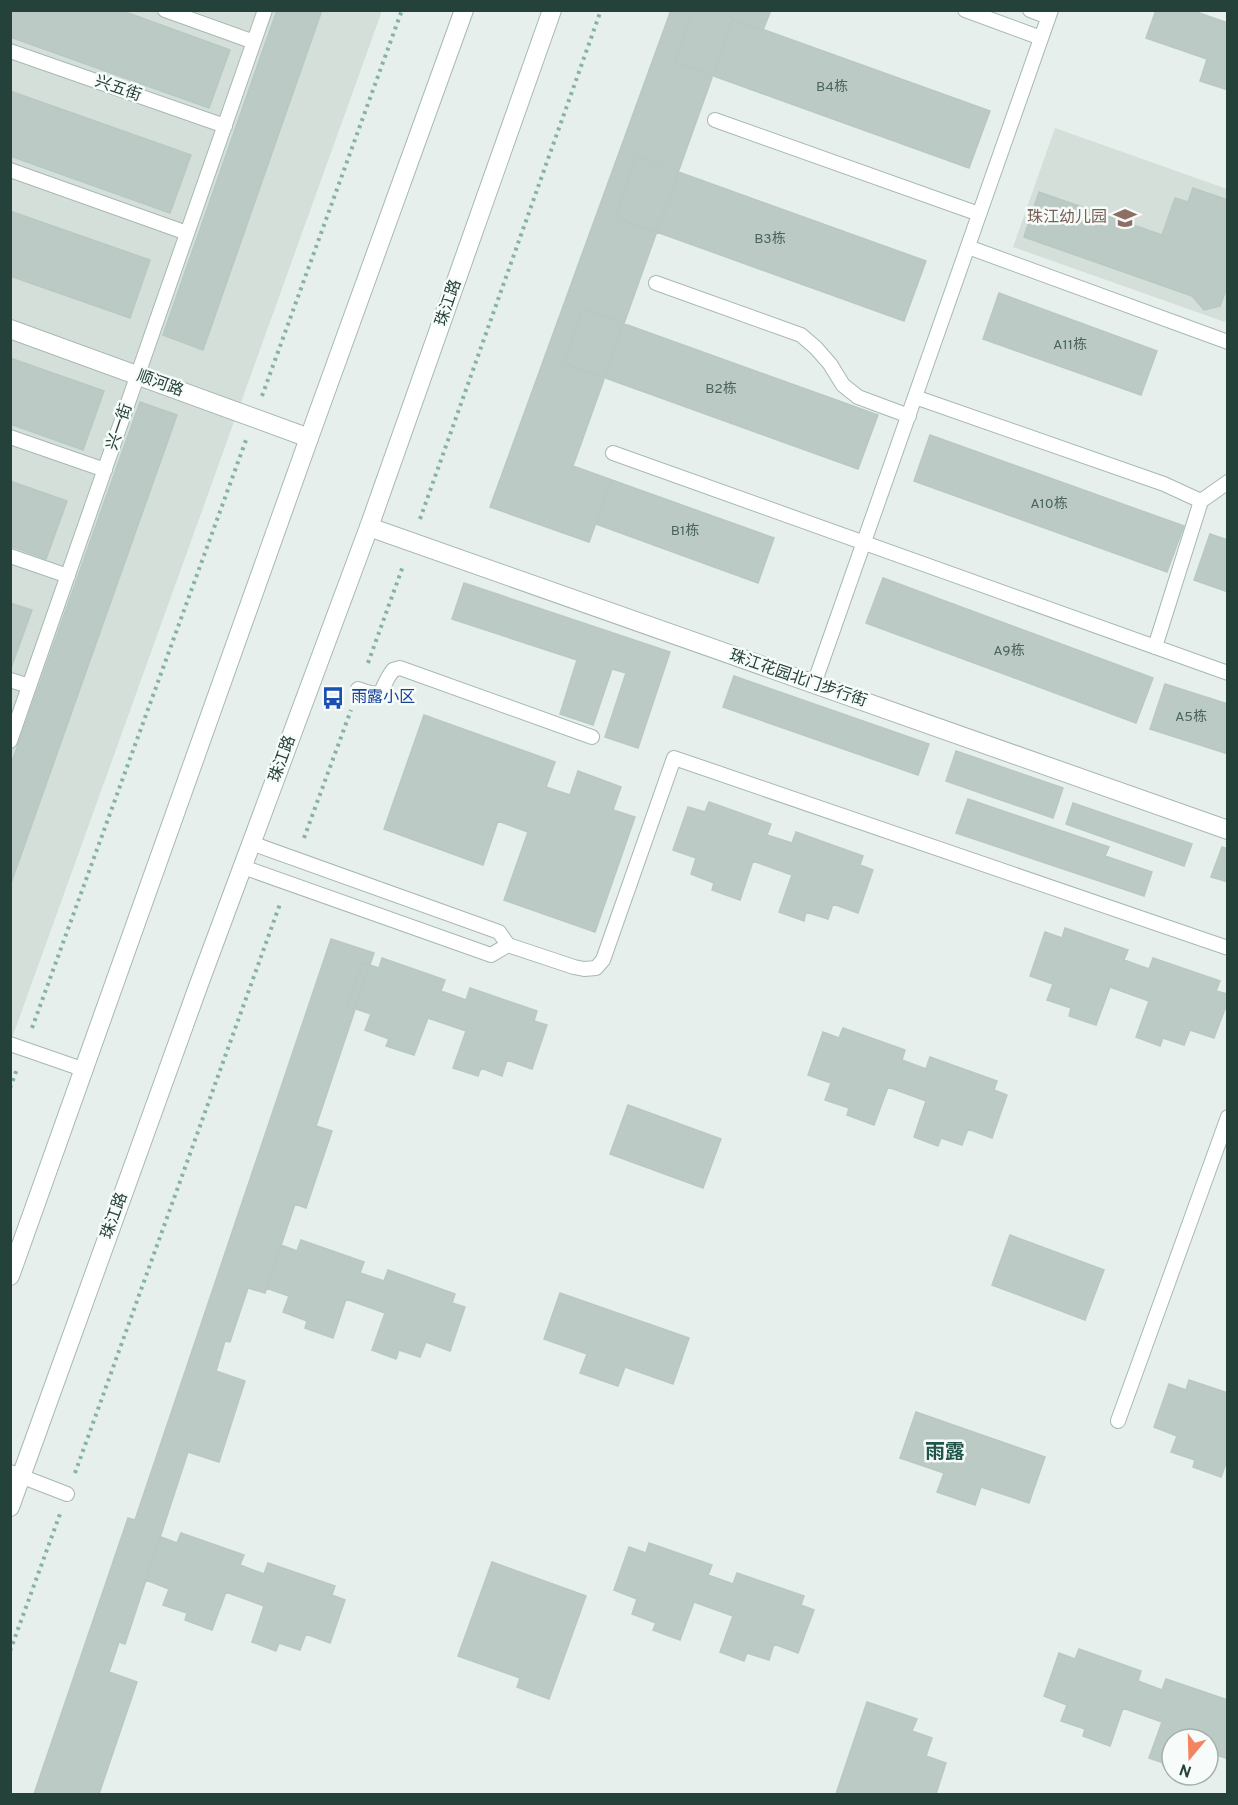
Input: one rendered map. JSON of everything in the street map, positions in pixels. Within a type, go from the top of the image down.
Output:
[{"type":"street","points":[[10,1276],[464,10]]},
{"type":"street","name":"珠江路","points":[[10,1507],[16,1474],[369,527],[552,10]]},
{"type":"street","name":"顺河路","points":[[10,329],[309,438]]},
{"type":"street","name":"珠江花园北门步行街","points":[[369,527],[1227,830]]},
{"type":"lane","points":[[165,10],[254,42]]},
{"type":"lane","name":"兴一街","points":[[10,741],[265,10]]},
{"type":"lane","points":[[965,10],[1041,38]]},
{"type":"lane","points":[[814,684],[1049,14],[1030,10]]},
{"type":"lane","name":"兴五街","points":[[10,51],[225,126]]},
{"type":"lane","points":[[715,120],[979,214]]},
{"type":"lane","points":[[10,170],[187,234]]},
{"type":"lane","points":[[968,247],[1227,342]]},
{"type":"lane","points":[[656,283],[801,335],[830,364],[843,385],[858,397],[909,416]]},
{"type":"lane","points":[[915,397],[1164,484],[1201,501]]},
{"type":"lane","points":[[10,437],[105,470]]},
{"type":"lane","points":[[612,453],[1227,673]]},
{"type":"lane","points":[[1155,647],[1201,501],[1227,482]]},
{"type":"lane","points":[[10,556],[68,576]]},
{"type":"lane","points":[[358,688],[377,694],[393,670],[400,668],[592,737]]},
{"type":"lane","points":[[10,680],[29,686]]},
{"type":"lane","points":[[252,843],[499,932],[508,945],[574,967],[596,968],[603,960],[674,758],[1227,948]]},
{"type":"lane","points":[[243,867],[491,955],[508,945]]},
{"type":"lane","points":[[10,1044],[85,1070]]},
{"type":"lane","points":[[1118,1421],[1227,1117]]},
{"type":"lane","points":[[16,1474],[67,1494]]},
{"type":"path","points":[[10,1088],[402,10]]},
{"type":"path","points":[[297,859],[601,10]]},
{"type":"path","points":[[10,1651],[288,883]]},
{"type":"shaded area","points":[[11,11],[382,11],[11,1041]]},
{"type":"shaded area","name":"珠江幼儿园","points":[[1055,128],[1227,189],[1227,315],[1225,322],[1013,247]]},
{"type":"building","points":[[10,10],[120,10],[230,50],[209,108],[10,37]]},
{"type":"building","points":[[277,10],[322,10],[203,350],[163,335]]},
{"type":"building","points":[[671,10],[771,10],[763,30],[733,19],[573,466],[612,480],[589,542],[490,507]]},
{"type":"building","points":[[693,10],[709,10],[990,111],[969,168],[675,62]]},
{"type":"building","points":[[1156,10],[1191,10],[1228,23],[1228,90],[1200,81],[1207,59],[1146,38]]},
{"type":"building","points":[[10,91],[191,155],[170,213],[10,156]]},
{"type":"building","points":[[637,157],[926,261],[904,321],[615,217]]},
{"type":"building","points":[[1193,188],[1228,200],[1228,285],[1220,306],[1204,310],[1192,296],[1024,237],[1039,192],[1162,235],[1175,198],[1188,202]]},
{"type":"building","points":[[10,211],[150,260],[130,318],[10,276]]},
{"type":"building","points":[[999,293],[1157,351],[1141,395],[983,339]]},
{"type":"building","points":[[583,309],[878,415],[858,469],[564,363]]},
{"type":"building","points":[[10,358],[104,391],[83,450],[10,424]]},
{"type":"building","points":[[140,402],[177,415],[10,886],[10,767]]},
{"type":"building","points":[[930,435],[1184,526],[1167,572],[914,481]]},
{"type":"building","points":[[612,480],[774,538],[758,583],[596,524]]},
{"type":"building","points":[[10,481],[67,501],[46,559],[10,546]]},
{"type":"building","points":[[1210,534],[1228,540],[1228,592],[1194,580]]},
{"type":"building","points":[[883,578],[1153,678],[1136,723],[866,623]]},
{"type":"building","points":[[464,583],[670,652],[638,748],[605,737],[626,673],[612,669],[593,725],[560,714],[577,660],[452,619]]},
{"type":"building","points":[[10,603],[32,610],[11,668],[10,668]]},
{"type":"building","points":[[734,676],[929,744],[918,775],[723,707]]},
{"type":"building","points":[[1165,684],[1228,704],[1228,754],[1150,729]]},
{"type":"building","points":[[424,715],[555,762],[546,787],[570,795],[578,771],[621,787],[613,810],[635,817],[595,932],[504,900],[528,832],[498,821],[483,865],[384,829]]},
{"type":"building","points":[[956,751],[1063,788],[1053,818],[946,781]]},
{"type":"building","points":[[968,799],[1109,847],[1105,856],[1152,872],[1144,896],[956,833]]},
{"type":"building","points":[[709,802],[771,824],[767,835],[792,843],[796,832],[863,856],[860,865],[873,870],[858,913],[833,904],[828,919],[806,912],[804,921],[779,912],[792,875],[753,861],[740,900],[712,890],[714,883],[691,874],[696,858],[673,850],[688,807],[705,812]]},
{"type":"building","points":[[1073,803],[1192,844],[1184,866],[1066,824]]},
{"type":"building","points":[[1222,847],[1228,849],[1228,882],[1211,877]]},
{"type":"building","points":[[1065,928],[1128,950],[1124,960],[1149,969],[1153,958],[1220,981],[1216,991],[1228,994],[1228,1001],[1214,1038],[1190,1030],[1184,1045],[1163,1038],[1160,1046],[1136,1037],[1149,1001],[1110,987],[1096,1025],[1069,1016],[1071,1008],[1047,1000],[1053,984],[1030,976],[1045,932],[1062,938]]},
{"type":"building","points":[[331,939],[374,953],[316,1126],[332,1131],[306,1208],[295,1204],[265,1293],[248,1288],[230,1342],[225,1341],[216,1371],[245,1381],[219,1462],[188,1452],[125,1644],[119,1642],[109,1672],[137,1682],[99,1794],[34,1794],[128,1518],[135,1520]]},
{"type":"building","points":[[382,958],[445,980],[441,991],[466,1000],[470,988],[537,1011],[534,1021],[547,1025],[532,1069],[507,1060],[502,1076],[481,1068],[478,1076],[453,1068],[466,1031],[428,1018],[414,1055],[386,1046],[389,1039],[365,1030],[371,1014],[347,1006],[363,963],[379,968]]},
{"type":"building","points":[[843,1028],[905,1050],[902,1060],[926,1069],[930,1057],[997,1081],[994,1090],[1007,1095],[992,1138],[968,1129],[962,1145],[941,1138],[938,1146],[914,1137],[926,1101],[888,1087],[874,1125],[847,1115],[849,1108],[825,1100],[831,1083],[808,1075],[823,1032],[839,1038]]},
{"type":"building","points":[[628,1105],[721,1139],[703,1188],[610,1154]]},
{"type":"building","points":[[1010,1235],[1104,1270],[1085,1320],[992,1285]]},
{"type":"building","points":[[301,1240],[364,1262],[360,1273],[384,1281],[388,1270],[455,1294],[452,1303],[465,1307],[450,1351],[426,1342],[420,1357],[399,1350],[396,1359],[372,1350],[385,1313],[346,1299],[333,1338],[305,1328],[307,1321],[283,1312],[289,1296],[266,1288],[281,1245],[297,1251]]},
{"type":"building","points":[[560,1293],[689,1338],[673,1384],[625,1367],[618,1386],[580,1373],[587,1354],[544,1339]]},
{"type":"building","points":[[1189,1380],[1228,1393],[1228,1458],[1221,1477],[1193,1467],[1195,1460],[1171,1452],[1177,1436],[1154,1427],[1169,1384],[1186,1390]]},
{"type":"building","points":[[916,1412],[1045,1457],[1029,1503],[981,1487],[975,1505],[937,1492],[944,1473],[900,1458]]},
{"type":"building","points":[[181,1533],[244,1555],[240,1565],[264,1574],[268,1563],[335,1586],[332,1595],[345,1600],[330,1643],[306,1634],[300,1650],[279,1643],[276,1651],[252,1642],[264,1606],[226,1592],[212,1630],[185,1620],[187,1613],[163,1605],[169,1589],[146,1580],[161,1537],[177,1543]]},
{"type":"building","points":[[649,1543],[712,1565],[708,1575],[733,1584],[737,1573],[804,1596],[801,1605],[814,1610],[798,1653],[774,1644],[769,1660],[747,1653],[744,1661],[720,1652],[733,1616],[694,1602],[680,1640],[653,1630],[656,1623],[632,1614],[637,1599],[614,1590],[629,1547],[646,1553]]},
{"type":"building","points":[[492,1562],[586,1596],[549,1699],[517,1687],[520,1678],[458,1656]]},
{"type":"building","points":[[1079,1649],[1141,1671],[1138,1681],[1162,1690],[1166,1679],[1228,1700],[1228,1759],[1220,1756],[1220,1727],[1160,1727],[1162,1722],[1123,1708],[1110,1746],[1083,1736],[1085,1729],[1061,1721],[1067,1705],[1044,1696],[1059,1653],[1075,1659]]},
{"type":"building","points":[[867,1702],[917,1719],[912,1731],[932,1738],[926,1756],[946,1763],[936,1794],[836,1794]]},
{"type":"building","points":[[1160,1728],[1160,1762],[1149,1758]]},
{"type":"place","name":"珠江幼儿园","points":[[1125,218]]},
{"type":"place","name":"雨露小区","points":[[333,698]]},
{"type":"district","name":"雨露","points":[[945,1453]]}]
